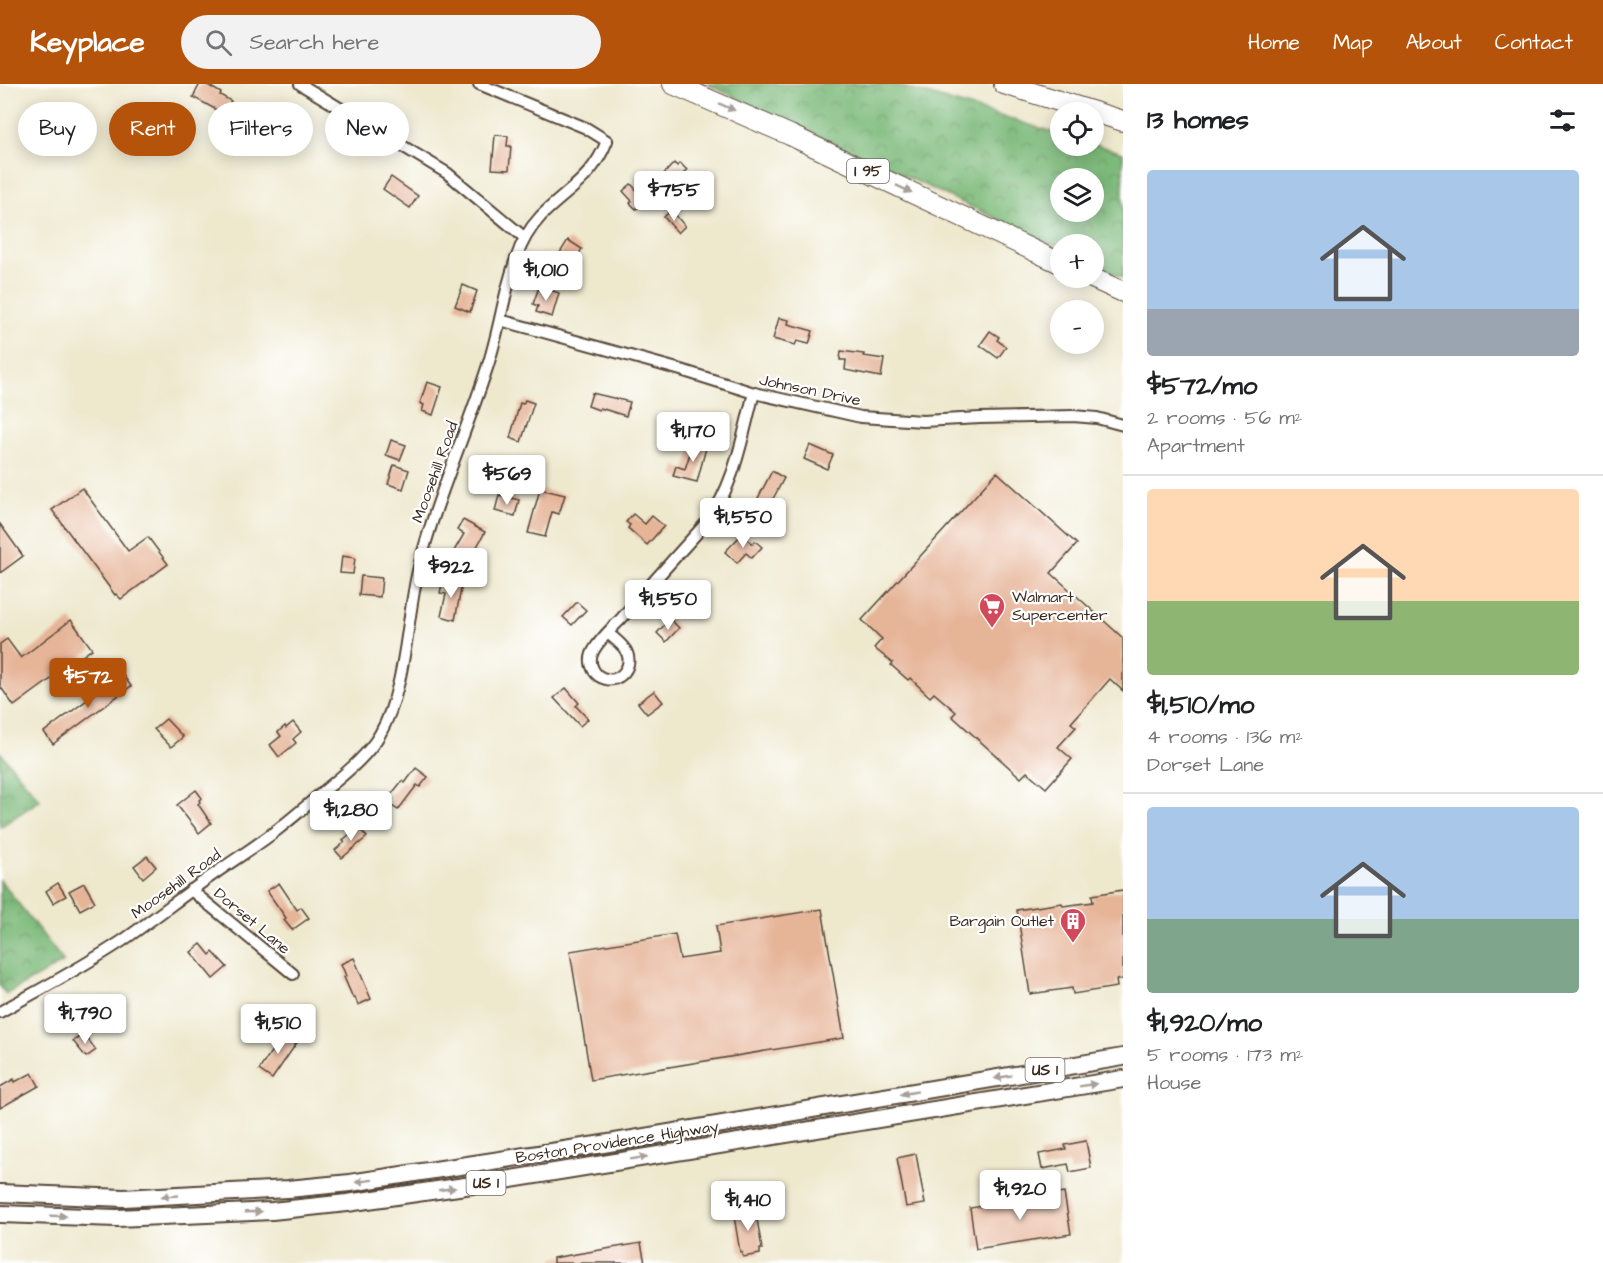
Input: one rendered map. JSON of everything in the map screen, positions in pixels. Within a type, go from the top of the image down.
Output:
[{"type":"highway","name":"I 95","points":[[673,84],[810,145],[1050,258]]},
{"type":"highway","points":[[1005,84],[1123,121]]},
{"type":"highway","points":[[1104,283],[1123,292]]},
{"type":"main road","name":"Boston Providence Highway","points":[[0,1193],[124,1198],[288,1189],[350,1183],[603,1144],[1123,1057]]},
{"type":"main road","name":"Boston Providence Highway","points":[[0,1214],[117,1218],[272,1211],[357,1202],[493,1182],[1123,1079]]},
{"type":"street","points":[[300,84],[447,173],[525,238]]},
{"type":"street","name":"Moosehill Road","points":[[0,1012],[111,948],[265,839],[307,806],[359,759],[382,730],[397,688],[415,584],[423,552],[486,374],[512,270],[525,238],[541,217],[588,173],[599,158],[607,141],[586,128],[479,84]]},
{"type":"street","name":"Johnson Drive","points":[[501,320],[681,370],[754,393],[861,417],[923,421],[1073,416],[1097,418],[1123,425]]},
{"type":"street","points":[[608,633],[716,510],[730,481],[754,393]]},
{"type":"street","name":"Dorset Lane","points":[[191,890],[293,975]]},
{"type":"green space","points":[[707,84],[893,84],[1050,131],[1050,156],[1104,156],[1104,147],[1123,153],[1123,278],[1104,269],[1104,234],[1050,234],[1050,243]]},
{"type":"green space","points":[[0,752],[40,800],[0,827]]},
{"type":"green space","points":[[0,880],[64,962],[6,994],[0,986]]},
{"type":"building","points":[[200,84],[206,84],[231,101],[208,102],[208,105],[193,97]]},
{"type":"building","points":[[495,135],[508,136],[507,146],[511,146],[509,170],[492,169]]},
{"type":"building","points":[[674,163],[677,166],[680,163],[687,170],[684,173],[687,176],[679,184],[676,181],[672,185],[662,176]]},
{"type":"building","points":[[391,177],[418,196],[410,208],[383,189]]},
{"type":"building","points":[[631,184],[647,201],[636,209],[623,191]]},
{"type":"building","points":[[671,210],[685,226],[678,233],[664,217]]},
{"type":"building","points":[[568,240],[582,249],[565,271],[553,264]]},
{"type":"building","points":[[463,285],[477,291],[470,312],[455,306]]},
{"type":"building","points":[[539,287],[559,293],[552,317],[536,312],[538,306],[533,304]]},
{"type":"building","points":[[779,318],[789,320],[788,324],[813,331],[809,344],[797,341],[795,345],[773,339]]},
{"type":"building","points":[[990,331],[999,337],[997,340],[1006,347],[998,358],[980,345]]},
{"type":"building","points":[[841,351],[884,359],[881,377],[845,370],[846,360],[840,360]]},
{"type":"building","points":[[427,382],[442,387],[433,415],[422,411],[424,405],[420,403]]},
{"type":"building","points":[[592,393],[630,402],[626,416],[588,406]]},
{"type":"building","points":[[525,400],[534,403],[521,442],[510,438],[520,403],[523,404]]},
{"type":"building","points":[[391,440],[406,445],[400,460],[386,455]]},
{"type":"building","points":[[694,441],[707,444],[697,482],[673,476],[676,466],[685,469]]},
{"type":"building","points":[[810,445],[833,455],[827,469],[804,459]]},
{"type":"building","points":[[394,465],[409,470],[403,489],[388,484]]},
{"type":"building","points":[[772,471],[784,478],[767,510],[755,504]]},
{"type":"building","name":"Walmart Supercenter","points":[[997,472],[1077,544],[1051,573],[1123,638],[1123,691],[1110,679],[1071,723],[1076,727],[1058,747],[1072,759],[1046,788],[1027,772],[1021,778],[952,716],[956,712],[934,693],[930,697],[910,678],[908,680],[891,665],[893,663],[874,648],[882,639],[862,620]]},
{"type":"building","points":[[82,488],[128,551],[148,537],[168,564],[121,599],[115,595],[52,510]]},
{"type":"building","points":[[540,489],[565,495],[559,514],[552,512],[545,537],[528,533]]},
{"type":"building","points":[[499,495],[519,500],[515,516],[495,511]]},
{"type":"building","points":[[633,514],[645,524],[652,516],[664,526],[647,545],[628,528],[630,525],[626,522]]},
{"type":"building","points":[[463,520],[485,532],[467,565],[451,556],[464,534],[457,530]]},
{"type":"building","points":[[0,524],[23,556],[0,573]]},
{"type":"building","points":[[742,534],[753,544],[755,541],[762,547],[752,558],[746,553],[737,563],[725,552]]},
{"type":"building","points":[[342,556],[355,558],[353,574],[340,573]]},
{"type":"building","points":[[361,576],[382,578],[380,597],[359,595]]},
{"type":"building","points":[[443,580],[462,584],[455,620],[441,616],[446,594],[440,593]]},
{"type":"building","points":[[577,602],[586,610],[572,625],[563,617]]},
{"type":"building","points":[[670,619],[679,628],[666,642],[657,633]]},
{"type":"building","points":[[71,620],[92,649],[14,706],[0,686],[0,644],[7,639],[21,658]]},
{"type":"building","points":[[122,674],[131,686],[53,744],[44,732]]},
{"type":"building","points":[[566,688],[579,703],[576,706],[588,719],[580,726],[554,698]]},
{"type":"building","points":[[654,691],[663,702],[647,714],[638,703]]},
{"type":"building","points":[[166,719],[183,737],[171,747],[154,729]]},
{"type":"building","points":[[293,722],[301,732],[293,739],[296,743],[279,757],[270,745],[281,736],[278,732]]},
{"type":"building","points":[[416,768],[428,777],[420,787],[417,785],[398,810],[389,804],[393,799],[390,796],[402,781],[405,783]]},
{"type":"building","points":[[196,790],[202,798],[198,804],[211,823],[199,833],[177,805]]},
{"type":"building","points":[[358,827],[367,837],[342,858],[335,850]]},
{"type":"building","points":[[147,856],[156,867],[143,878],[134,866]]},
{"type":"building","points":[[58,883],[66,896],[53,903],[46,891]]},
{"type":"building","points":[[84,883],[95,902],[80,910],[69,891]]},
{"type":"building","points":[[279,883],[297,910],[301,907],[309,918],[292,930],[267,891]]},
{"type":"building","name":"Bargain Outlet","points":[[1123,890],[1123,979],[1116,980],[1117,987],[1073,994],[1072,988],[1030,994],[1017,910],[1062,903],[1063,906],[1093,902],[1092,895]]},
{"type":"building","points":[[822,909],[844,1038],[591,1080],[570,951],[675,934],[680,959],[720,953],[716,926]]},
{"type":"building","points":[[201,944],[210,955],[213,952],[227,967],[213,979],[191,952]]},
{"type":"building","points":[[354,958],[371,999],[358,1005],[344,977],[346,976],[341,964]]},
{"type":"building","points":[[284,1032],[298,1041],[272,1079],[259,1070]]},
{"type":"building","points":[[84,1034],[96,1050],[86,1057],[73,1041]]},
{"type":"building","points":[[32,1073],[39,1086],[0,1108],[0,1087]]},
{"type":"building","points":[[1086,1141],[1091,1168],[1070,1172],[1068,1164],[1042,1169],[1039,1154],[1066,1149],[1065,1145]]},
{"type":"building","points":[[916,1154],[925,1204],[906,1207],[897,1158]]},
{"type":"building","points":[[1064,1193],[1071,1234],[976,1249],[970,1208]]},
{"type":"building","points":[[755,1207],[762,1249],[760,1249],[760,1254],[743,1257],[740,1252],[733,1210]]},
{"type":"building","points":[[641,1243],[645,1263],[553,1263],[553,1258]]},
{"type":"place","name":"Walmart Supercenter","points":[[992,629]]},
{"type":"place","name":"Bargain Outlet","points":[[1073,944]]}]
